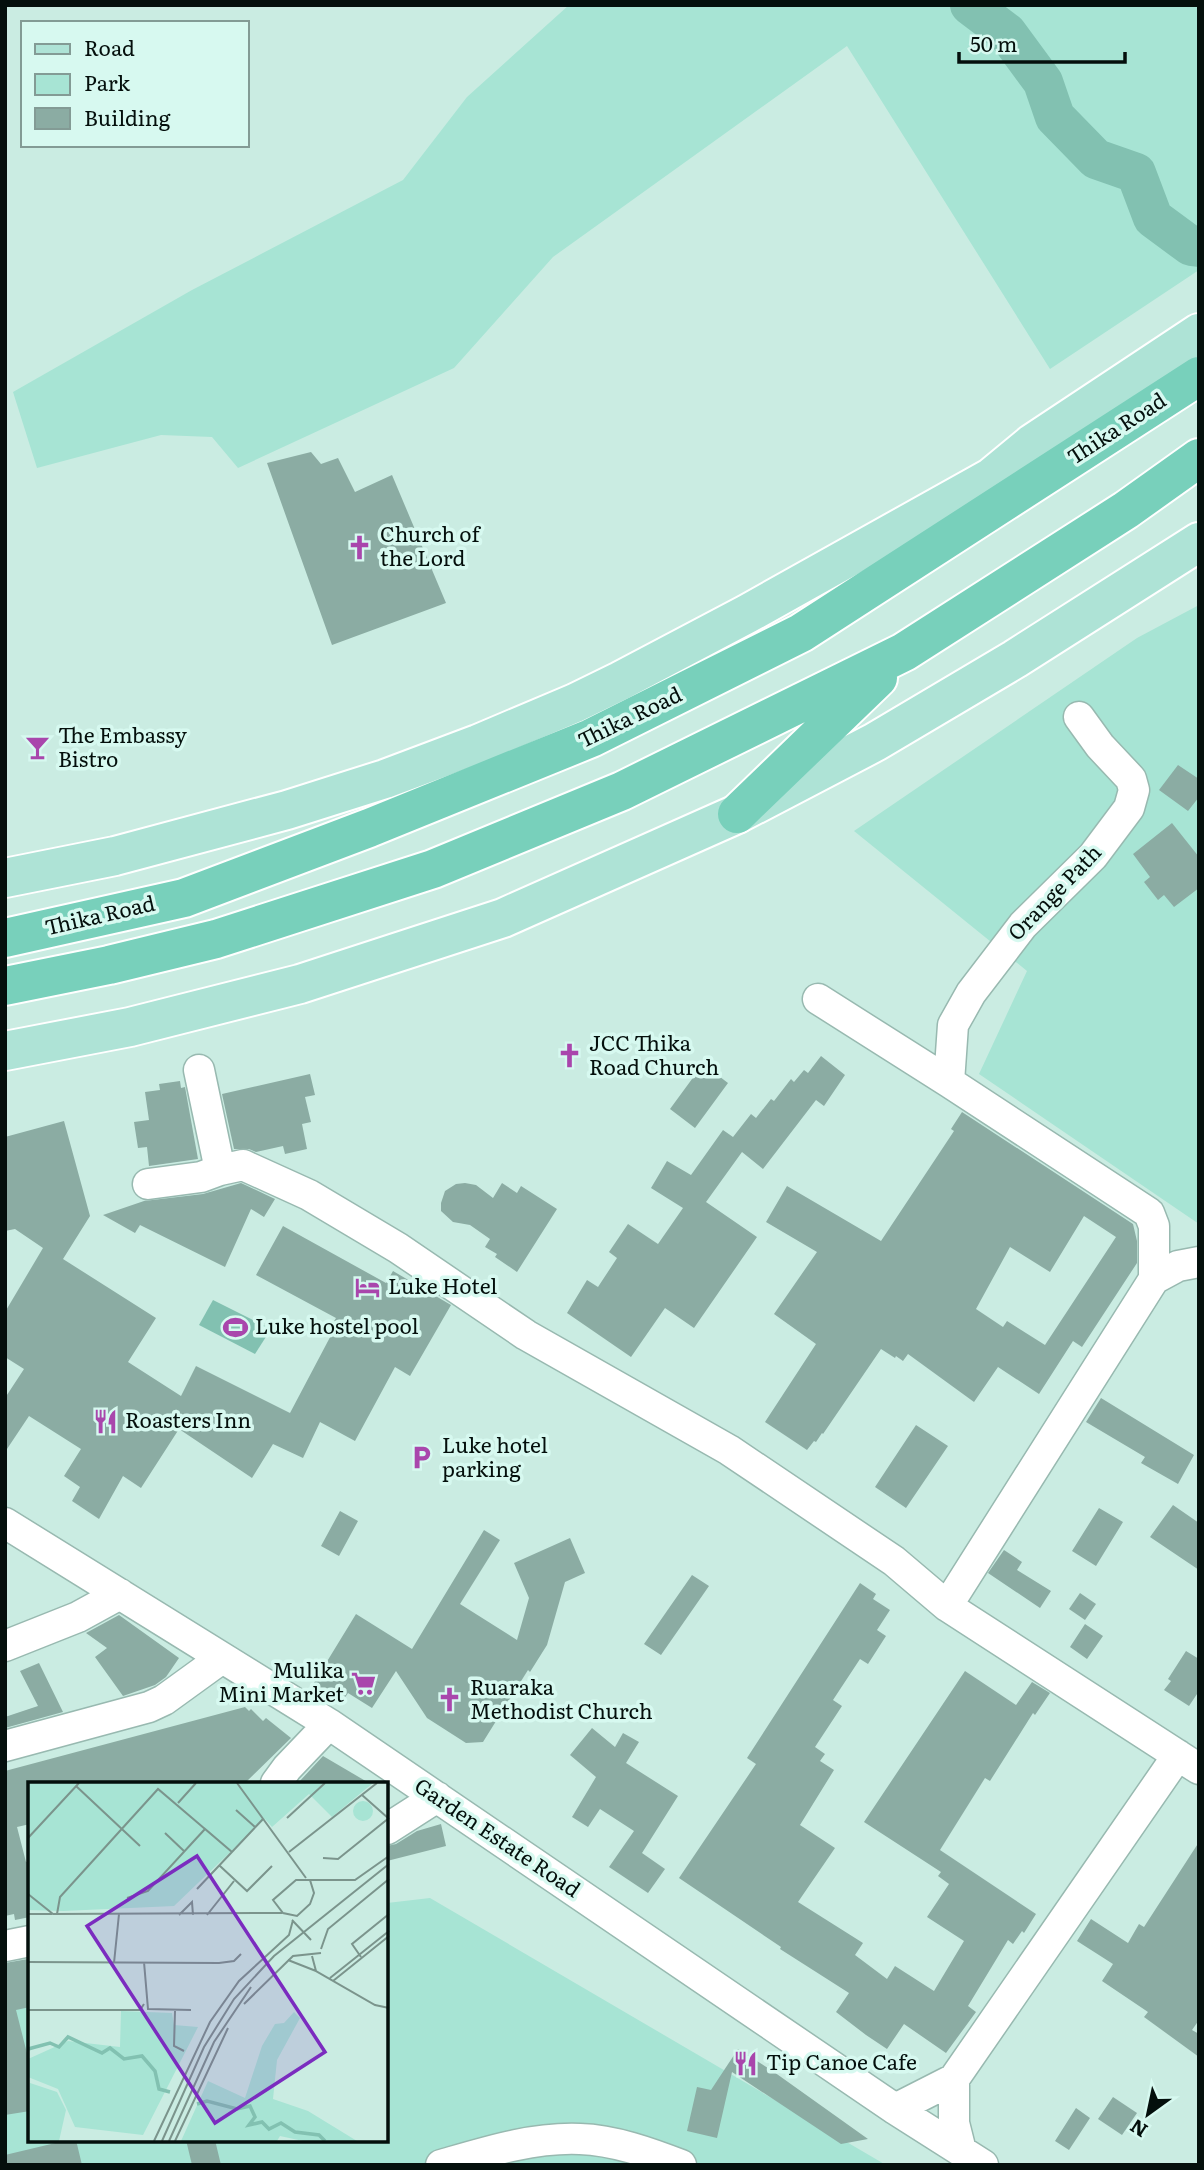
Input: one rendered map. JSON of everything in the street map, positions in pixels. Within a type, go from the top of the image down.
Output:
[{"type":"highway","name":"Thika Road","points":[[5,938],[184,898],[369,828],[591,738],[801,633],[1199,376]]},
{"type":"highway","points":[[992,477],[1113,432]]},
{"type":"highway","points":[[5,986],[109,965],[216,939],[433,869],[622,791],[904,652],[1126,510],[1199,458]]},
{"type":"highway","points":[[737,814],[904,652]]},
{"type":"main road","name":"Thika Road","points":[[5,878],[115,856],[287,810],[385,779],[478,744],[620,681],[747,614],[992,477],[1032,443],[1199,333]]},
{"type":"main road","points":[[5,1051],[130,1027],[300,984],[490,923],[737,814],[875,742],[1015,659],[1199,542]]},
{"type":"street","name":"Orange Path","points":[[949,1082],[953,1025],[971,993],[1023,925],[1079,871],[1129,808],[1134,790],[1131,779],[1100,746],[1079,717]]},
{"type":"street","points":[[818,999],[1149,1213],[1154,1226],[1154,1279]]},
{"type":"street","points":[[199,1070],[220,1170]]},
{"type":"street","points":[[148,1184],[201,1177],[243,1165],[309,1195],[362,1226],[536,1341],[729,1450],[894,1561],[947,1606],[1188,1762],[954,2079],[895,2109]]},
{"type":"street","points":[[947,1606],[1154,1279],[1178,1266],[1199,1262]]},
{"type":"street","name":"Garden Estate Road","points":[[5,1523],[329,1724],[895,2109],[972,2158]]},
{"type":"street","points":[[5,1646],[78,1617],[120,1594]]},
{"type":"street","points":[[5,1746],[149,1707],[164,1700],[222,1658]]},
{"type":"street","points":[[277,1782],[329,1724]]},
{"type":"street","points":[[388,1828],[437,1797]]},
{"type":"street","points":[[5,1946],[28,1941]]},
{"type":"street","points":[[954,2079],[954,2123],[972,2158]]},
{"type":"street","points":[[441,2165],[500,2148],[554,2139],[583,2138],[643,2152],[681,2165]]},
{"type":"green space","points":[[569,5],[1199,5],[1199,270],[1050,369],[847,46],[553,257],[454,368],[238,468],[212,437],[161,435],[37,468],[13,392],[192,290],[403,180],[467,97]]},
{"type":"green space","points":[[1199,605],[1199,1224],[979,1074],[1027,971],[854,831],[1137,638]]},
{"type":"green space","points":[[430,1898],[886,2165],[5,2165],[5,1972],[28,1966],[28,2142],[388,2142],[388,1903]]},
{"type":"shaded area","name":"Luke hostel pool","points":[[213,1300],[271,1329],[255,1354],[199,1325]]},
{"type":"building","name":"Church of the Lord","points":[[311,452],[321,464],[338,458],[355,492],[392,475],[446,603],[332,645],[267,463]]},
{"type":"building","points":[[1178,765],[1199,779],[1199,797],[1188,811],[1159,790]]},
{"type":"building","points":[[1172,823],[1199,857],[1199,888],[1174,907],[1164,895],[1158,900],[1144,882],[1150,877],[1133,854]]},
{"type":"building","points":[[821,1056],[845,1075],[824,1106],[816,1100],[763,1169],[742,1152],[706,1202],[757,1237],[694,1328],[665,1308],[631,1357],[567,1313],[587,1280],[598,1287],[617,1258],[609,1252],[628,1224],[658,1244],[683,1208],[651,1188],[667,1161],[691,1175],[723,1130],[733,1137],[751,1114],[756,1118],[791,1079],[794,1082],[804,1070],[808,1073]]},
{"type":"building","points":[[703,1064],[728,1083],[695,1128],[670,1109]]},
{"type":"building","points":[[310,1074],[315,1095],[305,1097],[311,1122],[302,1124],[307,1149],[285,1154],[283,1146],[256,1152],[234,1149],[222,1094]]},
{"type":"building","points":[[180,1081],[181,1088],[185,1087],[198,1159],[149,1166],[147,1147],[138,1148],[134,1122],[149,1120],[145,1092],[160,1090],[159,1084]]},
{"type":"building","points":[[962,1112],[1133,1224],[1137,1241],[1137,1263],[1082,1347],[1073,1341],[1039,1394],[998,1367],[974,1402],[908,1354],[903,1361],[881,1349],[823,1434],[807,1450],[765,1422],[816,1344],[774,1314],[817,1252],[766,1222],[787,1186],[881,1241],[954,1131],[951,1129]],"holes":[[[1084,1216],[1116,1237],[1045,1345],[1007,1321],[1003,1327],[976,1309],[1010,1247],[1050,1272]]]},
{"type":"building","points":[[64,1121],[90,1216],[63,1259],[156,1318],[128,1362],[181,1396],[196,1366],[290,1413],[337,1324],[333,1323],[336,1318],[256,1275],[283,1226],[386,1283],[393,1271],[451,1305],[410,1376],[395,1367],[355,1441],[320,1422],[303,1458],[273,1444],[252,1478],[179,1429],[141,1488],[123,1476],[99,1519],[72,1501],[80,1487],[64,1476],[81,1449],[29,1416],[5,1452],[5,1398],[24,1369],[5,1357],[5,1312],[43,1248],[15,1229],[5,1231],[5,1137]]},
{"type":"building","points":[[241,1183],[275,1199],[264,1217],[251,1209],[225,1267],[140,1225],[135,1233],[103,1215],[144,1201],[203,1194]]},
{"type":"building","points":[[502,1183],[517,1193],[521,1186],[557,1209],[517,1272],[485,1247],[490,1239],[470,1225],[453,1222],[441,1211],[445,1191],[456,1184],[476,1185],[493,1198]]},
{"type":"building","points":[[1101,1398],[1194,1455],[1178,1484],[1141,1463],[1145,1457],[1086,1422]]},
{"type":"building","points":[[916,1425],[948,1446],[906,1508],[875,1487]]},
{"type":"building","points":[[1173,1505],[1199,1523],[1199,1570],[1150,1537]]},
{"type":"building","points":[[1099,1508],[1123,1522],[1096,1566],[1072,1551]]},
{"type":"building","points":[[340,1511],[358,1521],[339,1556],[321,1546]]},
{"type":"building","points":[[484,1530],[500,1540],[460,1604],[517,1640],[529,1598],[514,1563],[570,1538],[585,1573],[565,1582],[547,1645],[483,1742],[466,1743],[427,1718],[396,1671],[372,1708],[348,1693],[342,1702],[312,1686],[356,1614],[412,1649]]},
{"type":"building","points":[[1004,1550],[1022,1562],[1017,1570],[1051,1591],[1040,1608],[988,1573]]},
{"type":"building","points":[[692,1575],[709,1586],[661,1655],[644,1644]]},
{"type":"building","points":[[860,1583],[876,1594],[873,1599],[890,1610],[877,1630],[886,1636],[868,1664],[860,1659],[833,1700],[842,1706],[815,1747],[825,1754],[820,1761],[834,1770],[800,1825],[835,1848],[798,1902],[863,1943],[855,1955],[887,1979],[895,1966],[934,1991],[964,1941],[927,1917],[949,1884],[938,1876],[941,1872],[864,1822],[965,1671],[1016,1705],[1032,1682],[1050,1693],[1035,1715],[1033,1713],[990,1781],[985,1778],[940,1850],[1036,1914],[1013,1944],[1008,1940],[968,2006],[976,2012],[946,2053],[904,2024],[887,2049],[836,2012],[849,1993],[780,1949],[781,1947],[679,1878],[756,1764],[747,1758]]},
{"type":"building","points":[[1080,1593],[1096,1604],[1085,1620],[1069,1609]]},
{"type":"building","points":[[119,1615],[179,1658],[166,1677],[155,1685],[123,1696],[95,1657],[107,1648],[86,1633]]},
{"type":"building","points":[[1085,1624],[1103,1636],[1087,1659],[1070,1647]]},
{"type":"building","points":[[1186,1651],[1199,1659],[1199,1691],[1189,1706],[1164,1690]]},
{"type":"building","points":[[39,1663],[63,1712],[5,1728],[5,1717],[38,1706],[20,1671]]},
{"type":"building","points":[[245,1707],[249,1711],[251,1709],[263,1721],[266,1718],[291,1738],[246,1782],[28,1782],[28,1824],[17,1827],[28,1862],[28,1917],[15,1920],[14,1914],[5,1916],[5,1771]]},
{"type":"building","points":[[592,1728],[615,1747],[623,1733],[639,1742],[626,1763],[678,1796],[642,1853],[665,1869],[648,1893],[609,1867],[634,1831],[600,1809],[588,1827],[572,1817],[596,1777],[570,1755]]},
{"type":"building","points":[[323,1756],[367,1782],[299,1782]]},
{"type":"building","points":[[441,1824],[446,1846],[388,1861],[388,1846],[417,1831]]},
{"type":"building","points":[[1199,1842],[1199,2020],[1192,2030],[1199,2034],[1199,2057],[1144,2017],[1148,2012],[1102,1981],[1113,1964],[1077,1941],[1091,1919],[1128,1943],[1139,1924],[1144,1927]]},
{"type":"building","points":[[28,1959],[28,2007],[16,2010],[28,2057],[28,2111],[5,2115],[5,1963]]},
{"type":"building","points":[[738,2049],[868,2139],[841,2144],[732,2072],[717,2138],[687,2131],[697,2087],[711,2090]]},
{"type":"building","points":[[1113,2097],[1137,2113],[1122,2135],[1098,2119]]},
{"type":"building","points":[[1076,2108],[1090,2118],[1069,2150],[1055,2141]]},
{"type":"building","points":[[60,2142],[76,2142],[82,2165],[5,2165],[5,2155]]},
{"type":"building","points":[[186,2142],[215,2142],[221,2165],[192,2165]]},
{"type":"waterway","points":[[970,5],[1007,33],[1043,82],[1055,117],[1096,159],[1136,173],[1153,218],[1191,246],[1199,247]]},
{"type":"place","name":"Church of the Lord","points":[[360,547]]},
{"type":"place","name":"The Embassy Bistro","points":[[38,748]]},
{"type":"place","name":"JCC Thika Road Church","points":[[569,1056]]},
{"type":"place","name":"Luke Hotel","points":[[368,1287]]},
{"type":"place","name":"Luke hostel pool","points":[[235,1327]]},
{"type":"place","name":"Roasters Inn","points":[[105,1421]]},
{"type":"place","name":"Luke hotel parking","points":[[422,1458]]},
{"type":"place","name":"Mulika Mini Market","points":[[364,1683]]},
{"type":"place","name":"Ruaraka Methodist Church","points":[[450,1700]]},
{"type":"place","name":"Tip Canoe Cafe","points":[[746,2063]]}]
